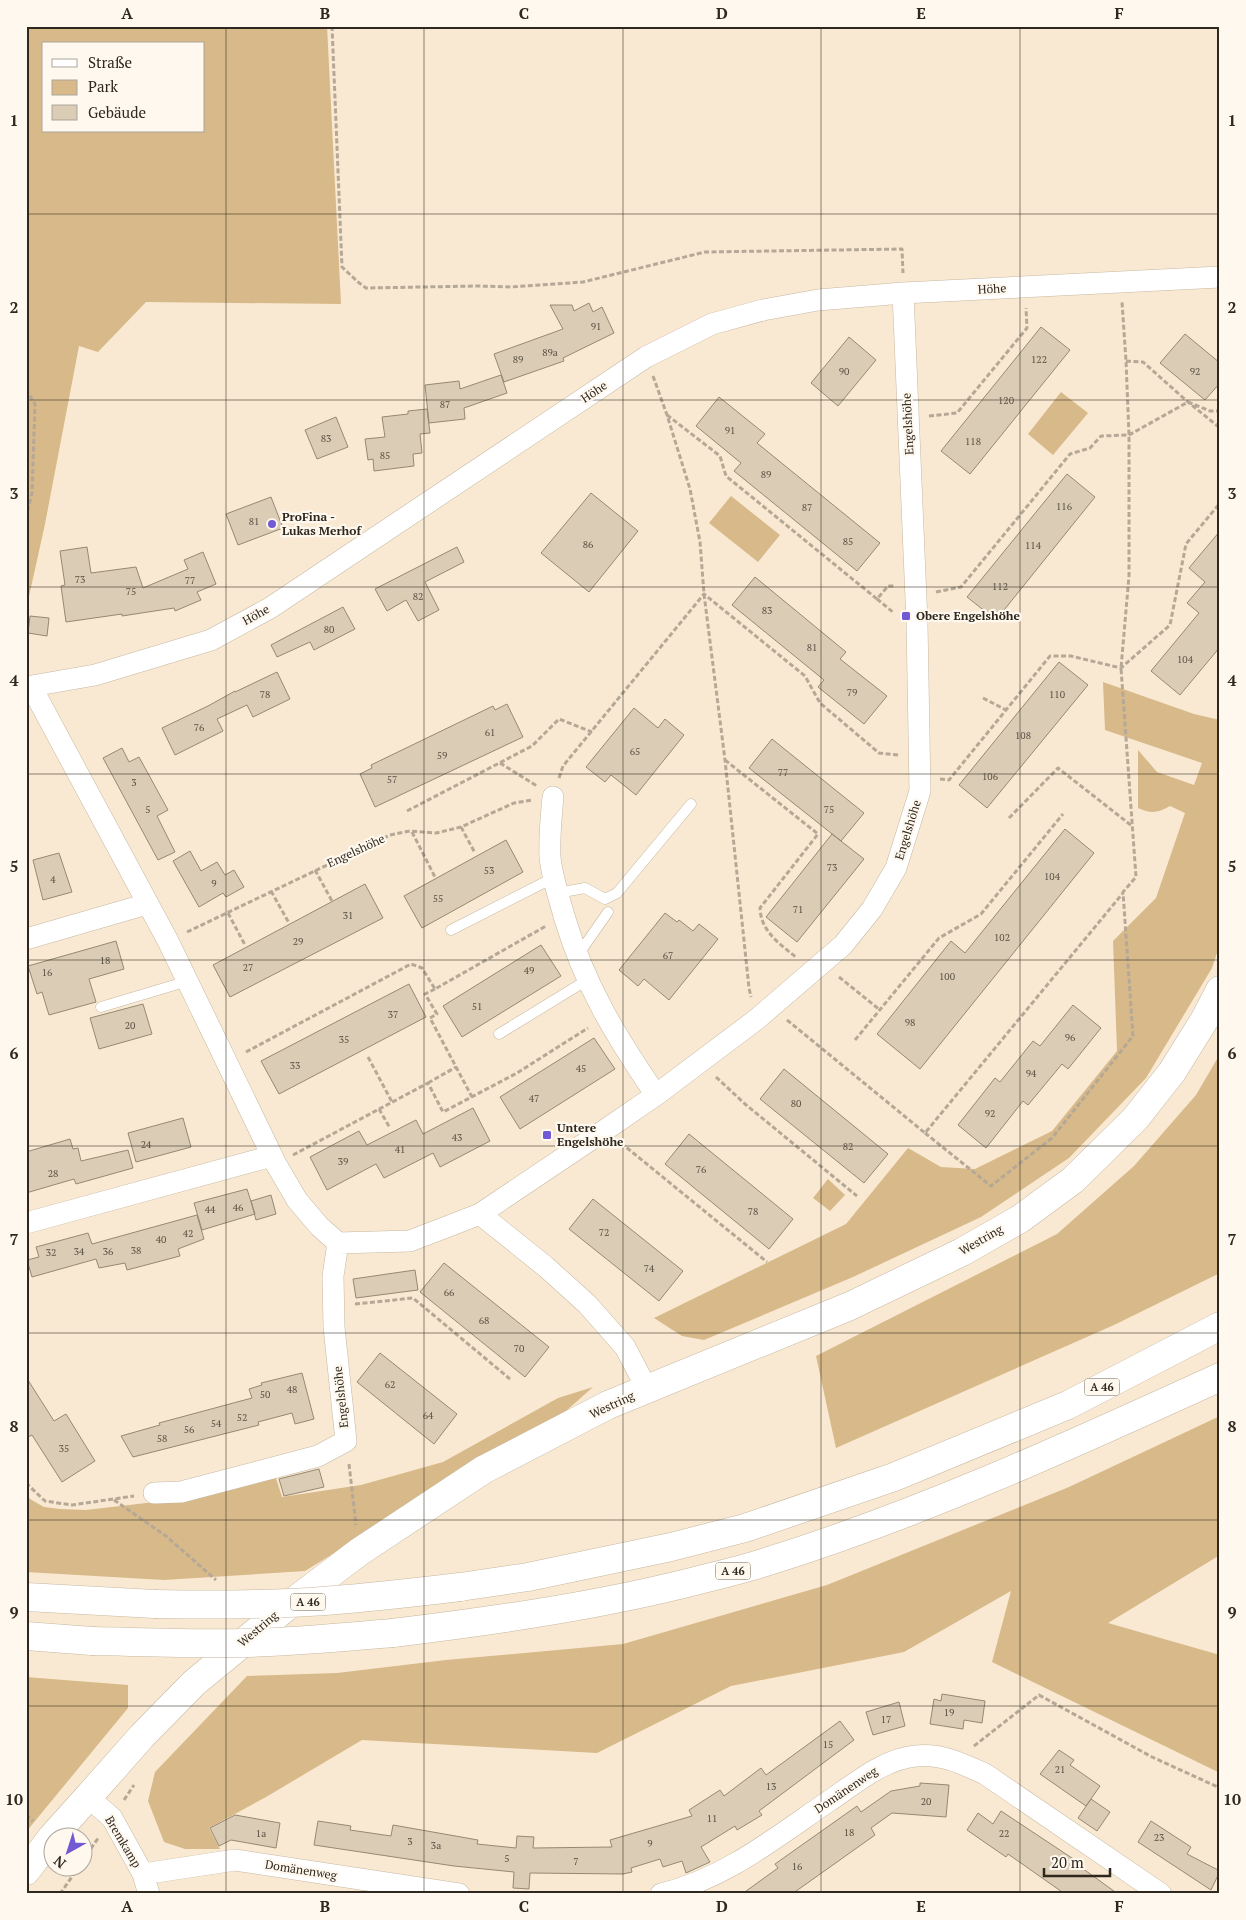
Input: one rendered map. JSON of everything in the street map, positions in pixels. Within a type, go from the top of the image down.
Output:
[{"type":"main road","name":"Westring","points":[[26,1871],[52,1837],[142,1736],[194,1683],[285,1608],[360,1552],[484,1470],[608,1405],[850,1306],[962,1252],[1020,1218],[1072,1180],[1135,1119],[1172,1072],[1205,1019],[1220,990]]},
{"type":"main road","name":"A 46","points":[[26,1597],[155,1604],[231,1605],[308,1602],[460,1587],[537,1575],[671,1548],[745,1528],[885,1481],[1068,1405],[1220,1326]]},
{"type":"main road","name":"A 46","points":[[26,1636],[168,1644],[245,1643],[320,1639],[393,1633],[488,1621],[582,1606],[674,1586],[765,1563],[898,1517],[1058,1452],[1220,1377]]},
{"type":"street","name":"Höhe","points":[[29,687],[95,676],[211,640],[261,613],[646,357],[712,324],[763,310],[818,300],[903,293],[1120,284],[1220,277]]},
{"type":"street","name":"Engelshöhe","points":[[154,1492],[180,1492],[318,1456],[346,1441],[334,1327],[333,1276],[338,1243],[410,1241],[480,1214],[656,1095],[764,1013],[843,945],[872,909],[896,868],[920,790],[916,590],[903,293]]},
{"type":"street","points":[[29,687],[168,941],[274,1160],[297,1200],[319,1226],[338,1243]]},
{"type":"street","points":[[553,797],[549,828],[550,859],[555,885],[577,956],[587,980],[621,1044],[656,1095]]},
{"type":"street","points":[[26,939],[147,904]]},
{"type":"street","points":[[26,1223],[274,1160]]},
{"type":"street","points":[[480,1214],[546,1267],[587,1304],[624,1347],[647,1389]]},
{"type":"street","name":"Domänenweg","points":[[661,1894],[704,1880],[742,1861],[886,1764],[915,1756],[936,1756],[956,1761],[985,1774],[1161,1894]]},
{"type":"street","name":"Bremkamp","points":[[88,1797],[112,1818],[146,1884]]},
{"type":"street","name":"Domänenweg","points":[[146,1884],[235,1860],[459,1894]]},
{"type":"lane","points":[[451,930],[555,885],[586,888],[605,900],[617,893],[691,804]]},
{"type":"lane","points":[[577,956],[608,912]]},
{"type":"lane","points":[[499,1034],[587,980]]},
{"type":"lane","points":[[101,1007],[188,981]]},
{"type":"path","points":[[332,26],[342,267],[366,288],[512,287],[583,282],[705,252],[902,249],[903,293]]},
{"type":"path","points":[[925,1133],[1136,877],[1121,668],[1129,576],[1126,360],[1120,284]]},
{"type":"path","points":[[908,418],[957,413],[1027,328],[1024,288]]},
{"type":"path","points":[[646,357],[667,414],[690,489],[700,542],[704,594],[725,760],[749,988],[764,1013],[925,1133],[991,1186],[1052,1138],[1133,1036],[1124,892]]},
{"type":"path","points":[[1126,360],[1143,362],[1220,428]]},
{"type":"path","points":[[26,389],[35,404],[32,492],[26,518]]},
{"type":"path","points":[[1188,402],[1210,411],[1220,411]]},
{"type":"path","points":[[667,414],[720,456],[726,476],[877,599],[888,586],[916,590],[961,587],[1070,454],[1090,448],[1101,436],[1128,435],[1188,402]]},
{"type":"path","points":[[1121,668],[1170,625],[1186,544],[1220,503]]},
{"type":"path","points":[[499,763],[553,797],[563,766],[704,594]]},
{"type":"path","points":[[704,594],[805,676],[820,703],[879,753],[920,757]]},
{"type":"path","points":[[919,778],[949,780],[1050,656],[1071,656],[1121,668]]},
{"type":"path","points":[[983,698],[1006,710]]},
{"type":"path","points":[[407,811],[532,746],[558,719],[592,732]]},
{"type":"path","points":[[725,760],[818,834],[760,908],[762,921],[770,936],[880,1010]]},
{"type":"path","points":[[1009,818],[1058,768],[1132,826]]},
{"type":"path","name":"Engelshöhe","points":[[168,941],[390,835],[412,832],[436,833],[461,827],[514,803],[553,797]]},
{"type":"path","points":[[855,1040],[939,938],[981,914],[1063,814]]},
{"type":"path","points":[[461,827],[475,853]]},
{"type":"path","points":[[412,832],[436,879]]},
{"type":"path","points":[[315,870],[332,901]]},
{"type":"path","points":[[271,891],[289,923]]},
{"type":"path","points":[[228,913],[245,945]]},
{"type":"path","points":[[472,1097],[430,1018],[437,1014],[425,994],[564,916]]},
{"type":"path","points":[[228,1062],[411,964],[422,968],[434,989]]},
{"type":"path","points":[[428,1082],[443,1112],[517,1073],[606,1017]]},
{"type":"path","points":[[368,1057],[392,1102]]},
{"type":"path","points":[[274,1160],[379,1109],[456,1067]]},
{"type":"path","points":[[713,1074],[745,1104],[857,1196]]},
{"type":"path","points":[[379,1109],[390,1128]]},
{"type":"path","points":[[606,1130],[767,1262]]},
{"type":"path","points":[[334,1306],[413,1298],[510,1379]]},
{"type":"path","points":[[346,1441],[360,1552]]},
{"type":"path","points":[[27,1484],[45,1501],[72,1505],[114,1500],[154,1492]]},
{"type":"path","points":[[956,1761],[1039,1695],[1152,1757],[1220,1788]]},
{"type":"path","points":[[92,1847],[140,1777]]},
{"type":"path","points":[[26,1815],[34,1821]]},
{"type":"path","points":[[60,1894],[71,1878]]},
{"type":"green space","points":[[26,26],[327,26],[341,304],[146,302],[98,352],[79,346],[45,524],[26,610]]},
{"type":"green space","points":[[1061,392],[1088,413],[1053,455],[1028,434]]},
{"type":"green space","points":[[731,496],[780,535],[758,562],[709,523]]},
{"type":"green space","points":[[1103,682],[1194,714],[1220,720],[1220,944],[1212,968],[1146,1078],[1069,1158],[981,1217],[853,1277],[704,1340],[682,1336],[654,1318],[846,1224],[908,1148],[941,1167],[975,1169],[1052,1131],[1117,1051],[1113,941],[1156,898],[1185,813],[1170,806],[1154,812],[1138,808],[1138,750],[1157,772],[1194,785],[1202,763],[1105,730]]},
{"type":"green space","points":[[1220,1054],[1220,1273],[1114,1325],[836,1448],[816,1356],[1057,1234],[1134,1166],[1196,1095]]},
{"type":"green space","points":[[828,1179],[845,1195],[830,1211],[813,1198]]},
{"type":"green space","points":[[593,1387],[566,1411],[305,1571],[164,1580],[26,1572],[26,1494],[30,1499],[44,1507],[86,1510],[155,1502],[275,1475],[282,1497],[361,1485],[443,1462],[558,1398]]},
{"type":"green space","points":[[1220,1416],[1220,1555],[1108,1623],[1220,1655],[1220,1773],[992,1662],[1011,1591],[904,1652],[731,1686],[597,1753],[362,1740],[266,1797],[209,1828],[220,1849],[185,1849],[164,1842],[148,1801],[155,1772],[247,1676],[337,1673],[446,1660],[623,1644],[827,1585],[1069,1487]]},
{"type":"green space","points":[[26,1677],[128,1685],[128,1708],[26,1832]]},
{"type":"building","points":[[589,303],[593,312],[602,307],[614,333],[563,358],[564,361],[504,382],[494,354],[563,329],[550,305],[572,305],[574,311]]},
{"type":"building","points":[[1041,327],[1070,350],[970,474],[941,451]]},
{"type":"building","points":[[1185,334],[1220,363],[1220,383],[1205,400],[1160,363]]},
{"type":"building","points":[[849,337],[876,360],[838,406],[811,383]]},
{"type":"building","points":[[501,375],[507,393],[464,408],[465,419],[429,423],[425,385],[459,381],[460,389]]},
{"type":"building","points":[[719,397],[765,434],[757,443],[880,543],[857,571],[734,471],[741,463],[696,426]]},
{"type":"building","points":[[427,409],[430,433],[420,434],[422,453],[413,454],[414,466],[374,471],[373,459],[368,460],[365,439],[385,437],[382,417],[408,414],[408,411]]},
{"type":"building","points":[[336,417],[348,447],[317,459],[305,430]]},
{"type":"building","points":[[1067,474],[1095,497],[996,620],[967,597]]},
{"type":"building","points":[[591,493],[638,531],[589,592],[541,553]]},
{"type":"building","points":[[271,497],[283,528],[238,545],[226,514]]},
{"type":"building","points":[[1220,531],[1220,647],[1180,695],[1151,671],[1199,613],[1187,603],[1205,582],[1189,568]]},
{"type":"building","points":[[87,547],[91,573],[136,567],[143,588],[188,569],[184,560],[203,552],[216,584],[197,592],[201,600],[175,611],[174,608],[66,622],[61,586],[65,585],[60,551]]},
{"type":"building","points":[[457,547],[464,562],[425,582],[439,610],[418,621],[406,600],[387,611],[375,589]]},
{"type":"building","points":[[755,577],[846,652],[840,659],[887,696],[864,724],[818,687],[824,680],[732,605]]},
{"type":"building","points":[[343,607],[355,629],[314,650],[310,642],[277,657],[271,645]]},
{"type":"building","points":[[30,616],[49,618],[47,636],[28,633]]},
{"type":"building","points":[[1059,662],[1088,685],[987,808],[959,785]]},
{"type":"building","points":[[277,672],[290,699],[253,717],[247,705],[217,719],[223,731],[175,755],[162,728]]},
{"type":"building","points":[[507,704],[523,737],[375,807],[360,774],[372,768],[371,765],[493,706],[495,710]]},
{"type":"building","points":[[634,708],[658,728],[665,719],[684,735],[636,795],[611,775],[605,782],[586,767]]},
{"type":"building","points":[[772,739],[864,813],[841,841],[749,768]]},
{"type":"building","points":[[122,748],[129,762],[139,757],[168,810],[157,816],[175,852],[158,860],[103,758]]},
{"type":"building","points":[[1065,829],[1094,853],[920,1069],[877,1034],[951,941],[965,953]]},
{"type":"building","points":[[832,834],[864,859],[797,942],[766,917]]},
{"type":"building","points":[[506,840],[523,872],[422,928],[404,896]]},
{"type":"building","points":[[190,851],[201,871],[217,862],[225,875],[234,870],[244,887],[226,897],[223,893],[199,907],[173,861]]},
{"type":"building","points":[[59,853],[72,892],[43,900],[33,860]]},
{"type":"building","points":[[365,884],[383,918],[230,997],[213,965]]},
{"type":"building","points":[[665,913],[677,922],[679,920],[693,931],[699,924],[718,939],[669,1000],[644,979],[638,986],[619,970]]},
{"type":"building","points":[[116,941],[124,969],[89,979],[96,1002],[49,1015],[42,992],[37,994],[28,966]]},
{"type":"building","points":[[541,945],[561,976],[462,1037],[443,1006]]},
{"type":"building","points":[[409,984],[426,1017],[279,1094],[261,1061]]},
{"type":"building","points":[[143,1004],[152,1034],[99,1049],[90,1018]]},
{"type":"building","points":[[1073,1005],[1101,1028],[1068,1069],[1062,1064],[1028,1105],[1023,1101],[986,1148],[958,1125],[995,1078],[1000,1082],[1033,1041],[1040,1046]]},
{"type":"building","points":[[594,1038],[615,1069],[520,1129],[500,1097]]},
{"type":"building","points":[[784,1069],[888,1154],[864,1183],[760,1099]]},
{"type":"building","points":[[473,1108],[490,1141],[440,1167],[433,1153],[384,1178],[376,1164],[327,1190],[310,1157],[359,1131],[367,1145],[416,1120],[423,1134]]},
{"type":"building","points":[[183,1118],[191,1147],[136,1162],[128,1133]]},
{"type":"building","points":[[689,1134],[793,1219],[769,1249],[665,1164]]},
{"type":"building","points":[[70,1139],[73,1149],[78,1148],[81,1161],[128,1150],[133,1168],[76,1184],[74,1179],[26,1193],[26,1152]]},
{"type":"building","points":[[247,1189],[255,1214],[202,1230],[194,1203]]},
{"type":"building","points":[[271,1195],[276,1214],[256,1220],[251,1201]]},
{"type":"building","points":[[593,1199],[683,1271],[659,1301],[569,1229]]},
{"type":"building","points":[[197,1215],[204,1239],[178,1249],[180,1256],[127,1270],[125,1263],[99,1268],[96,1259],[32,1277],[27,1260],[39,1257],[36,1247],[88,1233],[92,1244]]},
{"type":"building","points":[[444,1263],[549,1347],[525,1377],[420,1292]]},
{"type":"building","points":[[415,1270],[418,1290],[356,1298],[353,1279]]},
{"type":"building","points":[[380,1353],[457,1414],[434,1444],[357,1382]]},
{"type":"building","points":[[302,1373],[314,1419],[295,1424],[292,1413],[258,1422],[259,1425],[133,1457],[121,1436],[160,1425],[159,1423],[252,1398],[249,1389],[262,1385],[261,1383]]},
{"type":"building","points":[[26,1377],[54,1421],[66,1414],[95,1461],[62,1482],[32,1435],[26,1438]]},
{"type":"building","points":[[319,1469],[324,1487],[284,1496],[279,1479]]},
{"type":"building","points":[[942,1694],[985,1701],[982,1723],[964,1720],[963,1729],[930,1724],[934,1699],[941,1701]]},
{"type":"building","points":[[899,1702],[905,1726],[873,1735],[866,1712]]},
{"type":"building","points":[[840,1721],[854,1740],[759,1811],[762,1815],[737,1830],[735,1826],[701,1847],[710,1862],[686,1873],[682,1861],[663,1867],[660,1859],[631,1868],[632,1872],[623,1874],[530,1873],[529,1889],[513,1888],[514,1872],[454,1866],[314,1845],[318,1821],[351,1826],[350,1830],[391,1836],[393,1825],[478,1840],[477,1844],[516,1848],[517,1836],[534,1837],[533,1848],[612,1847],[610,1840],[692,1816],[689,1810],[720,1790],[724,1796],[761,1768],[766,1775]]},
{"type":"building","points":[[1059,1750],[1074,1760],[1070,1765],[1100,1786],[1086,1806],[1040,1774]]},
{"type":"building","points":[[920,1783],[949,1785],[946,1817],[892,1813],[871,1828],[875,1835],[792,1894],[742,1894],[778,1868],[775,1864],[857,1806],[861,1812],[891,1791],[920,1786]]},
{"type":"building","points":[[1091,1799],[1110,1812],[1097,1831],[1078,1818]]},
{"type":"building","points":[[1001,1811],[1084,1866],[1082,1868],[1118,1894],[1065,1894],[1008,1854],[1006,1857],[967,1830],[978,1813],[993,1824]]},
{"type":"building","points":[[235,1815],[280,1823],[276,1848],[231,1840],[219,1846],[210,1828]]},
{"type":"building","points":[[1151,1821],[1191,1847],[1187,1854],[1220,1871],[1211,1890],[1138,1842]]},
{"type":"place","name":"ProFina - Lukas Merhof","points":[[272,524]]},
{"type":"place","name":"Obere Engelshöhe","points":[[906,616]]},
{"type":"place","name":"Untere Engelshöhe","points":[[547,1135]]}]
